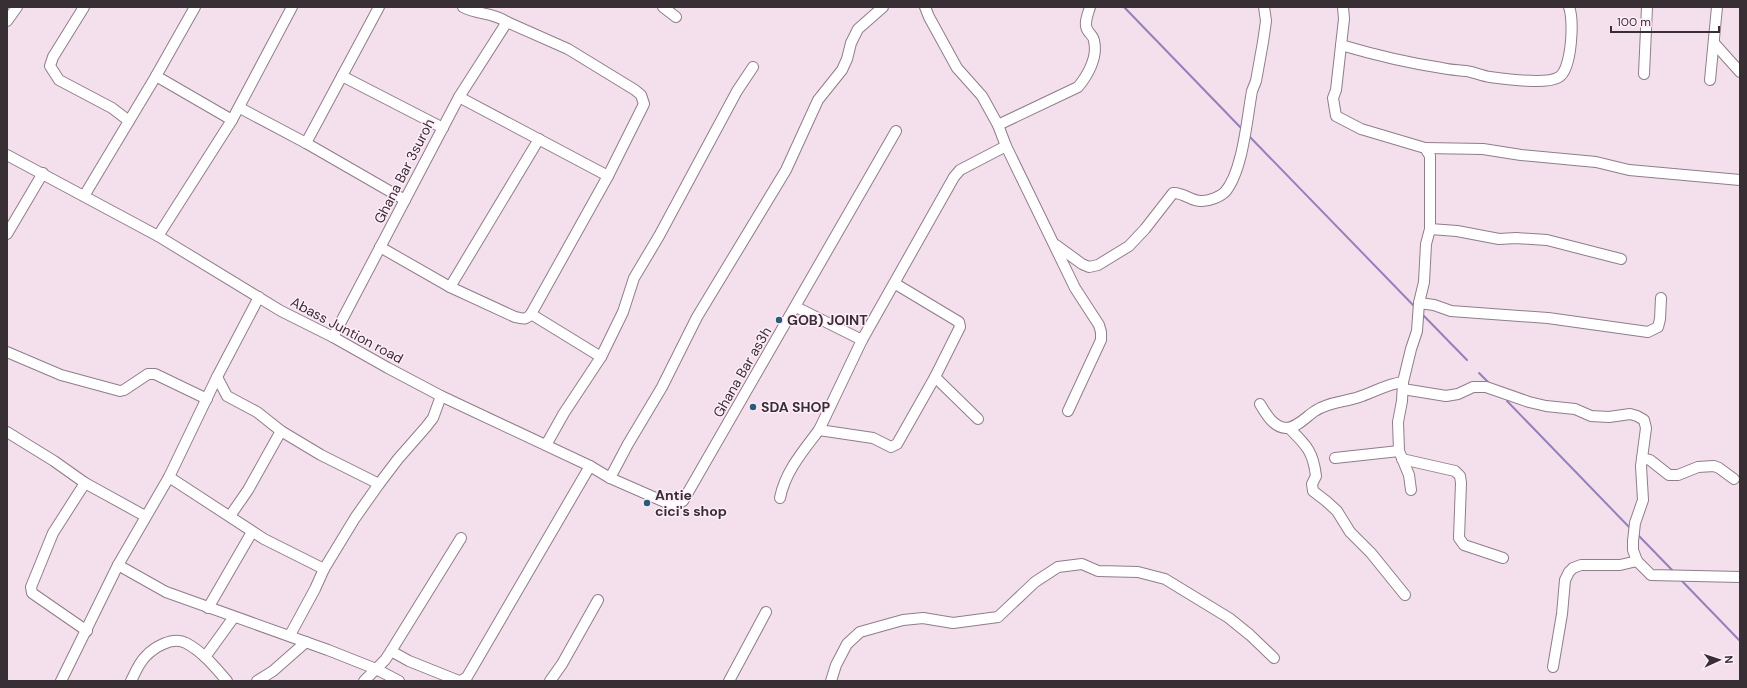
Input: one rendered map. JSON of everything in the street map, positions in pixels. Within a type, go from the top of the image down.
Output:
[{"type":"street","points":[[7,21],[18,7]]},
{"type":"street","points":[[84,7],[53,57],[50,66],[59,80],[112,108],[129,121]]},
{"type":"street","points":[[84,196],[156,76],[195,7]]},
{"type":"street","points":[[158,236],[240,108],[292,7]]},
{"type":"street","points":[[306,143],[379,7]]},
{"type":"street","points":[[380,247],[450,287],[523,319],[527,318],[532,314],[608,176],[644,104],[641,95],[568,49],[507,22],[498,16],[487,13],[473,12],[463,7]]},
{"type":"street","points":[[663,7],[676,17]]},
{"type":"street","points":[[610,478],[628,444],[662,387],[697,317],[786,170],[818,100],[842,70],[847,59],[851,43],[858,28],[884,7]]},
{"type":"street","points":[[925,7],[957,68],[982,96],[998,125],[1006,146],[1055,244],[1075,288],[1099,325],[1101,340],[1068,411]]},
{"type":"street","points":[[998,125],[1078,87],[1086,78],[1090,69],[1094,50],[1094,40],[1085,24],[1090,7]]},
{"type":"street","points":[[1055,244],[1082,264],[1089,267],[1098,265],[1129,246],[1154,218],[1173,193],[1178,193],[1201,202],[1212,199],[1223,193],[1229,185],[1240,160],[1263,42],[1266,21],[1264,7]]},
{"type":"street","points":[[1343,7],[1344,19],[1336,90],[1333,98],[1336,116],[1361,129],[1425,148],[1495,150],[1521,155],[1596,162],[1629,170],[1740,180]]},
{"type":"street","points":[[1341,45],[1414,64],[1467,71],[1490,77],[1539,82],[1559,78],[1564,73],[1570,46],[1572,23],[1569,7]]},
{"type":"street","points":[[1644,74],[1647,7]]},
{"type":"street","points":[[1710,80],[1717,7]]},
{"type":"street","name":"Ghana Bar 3suroh","points":[[333,336],[459,97],[507,22]]},
{"type":"street","points":[[1714,43],[1740,72]]},
{"type":"street","points":[[546,445],[564,413],[601,357],[623,312],[634,278],[659,236],[737,91],[753,67]]},
{"type":"street","points":[[156,76],[232,120]]},
{"type":"street","points":[[342,76],[443,128]]},
{"type":"street","points":[[459,97],[608,176]]},
{"type":"street","points":[[240,108],[306,143],[405,200]]},
{"type":"street","name":"Ghana Bar as3h","points":[[683,501],[896,131]]},
{"type":"street","points":[[450,287],[539,139]]},
{"type":"street","points":[[780,498],[782,488],[793,466],[819,430],[862,340],[954,177],[960,170],[1006,146]]},
{"type":"street","points":[[1411,490],[1409,474],[1400,455],[1398,422],[1403,385],[1411,349],[1417,331],[1419,303],[1423,288],[1426,244],[1430,229],[1430,156],[1425,148]]},
{"type":"street","name":"Abass Juntion road","points":[[7,155],[158,236],[281,311],[333,336],[388,368],[442,396],[590,466],[610,478],[670,505],[674,506],[683,501]]},
{"type":"street","points":[[7,234],[43,173]]},
{"type":"street","points":[[1430,229],[1499,239],[1516,238],[1547,240],[1620,259]]},
{"type":"street","points":[[819,430],[873,438],[891,447],[897,444],[935,377],[960,327],[959,322],[894,283]]},
{"type":"street","points":[[61,681],[87,631],[118,565],[169,476],[217,377],[260,297]]},
{"type":"street","points":[[1419,303],[1434,305],[1451,311],[1548,318],[1648,332],[1658,327],[1661,298]]},
{"type":"street","points":[[796,307],[862,340]]},
{"type":"street","points":[[532,314],[601,357]]},
{"type":"street","points":[[7,352],[61,375],[99,385],[115,391],[124,390],[148,374],[155,374],[207,399]]},
{"type":"street","points":[[217,377],[227,396],[257,412],[282,432],[321,455],[380,484]]},
{"type":"street","points":[[935,377],[978,420]]},
{"type":"street","points":[[1289,428],[1302,422],[1320,408],[1360,397],[1392,383],[1446,396],[1458,394],[1473,387],[1486,388],[1529,402],[1546,406],[1574,409],[1591,416],[1637,416],[1644,420],[1646,428],[1641,466],[1643,500],[1635,523],[1633,541],[1633,550],[1637,561],[1650,575],[1740,577]]},
{"type":"street","points":[[290,635],[324,569],[355,518],[398,459],[433,418],[442,396]]},
{"type":"street","points":[[1260,404],[1269,419],[1280,426],[1289,428],[1305,443],[1313,459],[1316,476],[1312,484],[1313,491],[1337,511],[1350,532],[1371,553],[1405,595]]},
{"type":"street","points":[[7,432],[54,461],[84,483],[145,516]]},
{"type":"street","points":[[230,516],[248,490],[282,432]]},
{"type":"street","points":[[1335,458],[1400,455],[1455,471],[1460,476],[1461,483],[1459,538],[1461,542],[1464,545],[1503,558]]},
{"type":"street","points":[[1642,458],[1650,460],[1669,474],[1678,475],[1698,467],[1714,466],[1734,479]]},
{"type":"street","points":[[391,651],[409,661],[460,681],[467,677],[590,466]]},
{"type":"street","points":[[169,476],[252,532],[324,569]]},
{"type":"street","points":[[84,483],[53,533],[31,587],[32,593],[87,631]]},
{"type":"street","points":[[208,608],[252,532]]},
{"type":"street","points":[[364,681],[391,651],[461,538]]},
{"type":"street","points":[[1553,666],[1566,580],[1569,572],[1573,568],[1581,565],[1620,565],[1637,561]]},
{"type":"street","points":[[832,681],[836,665],[847,644],[860,632],[903,620],[923,618],[953,623],[998,617],[1035,582],[1058,567],[1082,564],[1098,571],[1138,572],[1165,579],[1228,618],[1250,634],[1274,658]]},
{"type":"street","points":[[118,565],[166,592],[208,608],[290,635],[376,669],[399,681]]},
{"type":"street","points":[[550,681],[562,664],[598,600]]},
{"type":"street","points":[[729,681],[766,612]]},
{"type":"street","points":[[206,657],[234,617]]},
{"type":"street","points":[[131,681],[144,658],[152,651],[171,642],[180,640],[206,657],[227,681]]},
{"type":"street","points":[[257,681],[273,671],[306,642]]},
{"type":"waterway","points":[[1124,7],[1242,129]]},
{"type":"waterway","points":[[1248,135],[1414,306]]},
{"type":"waterway","points":[[1423,315],[1467,360]]},
{"type":"waterway","points":[[1479,373],[1491,385]]},
{"type":"waterway","points":[[1507,401],[1630,528]]},
{"type":"waterway","points":[[1638,535],[1674,572]]},
{"type":"waterway","points":[[1681,580],[1740,641]]},
{"type":"place","name":"GOB) JOINT","points":[[779,320]]},
{"type":"place","name":"SDA SHOP","points":[[753,407]]},
{"type":"place","name":"Antie cici's shop","points":[[647,503]]}]
